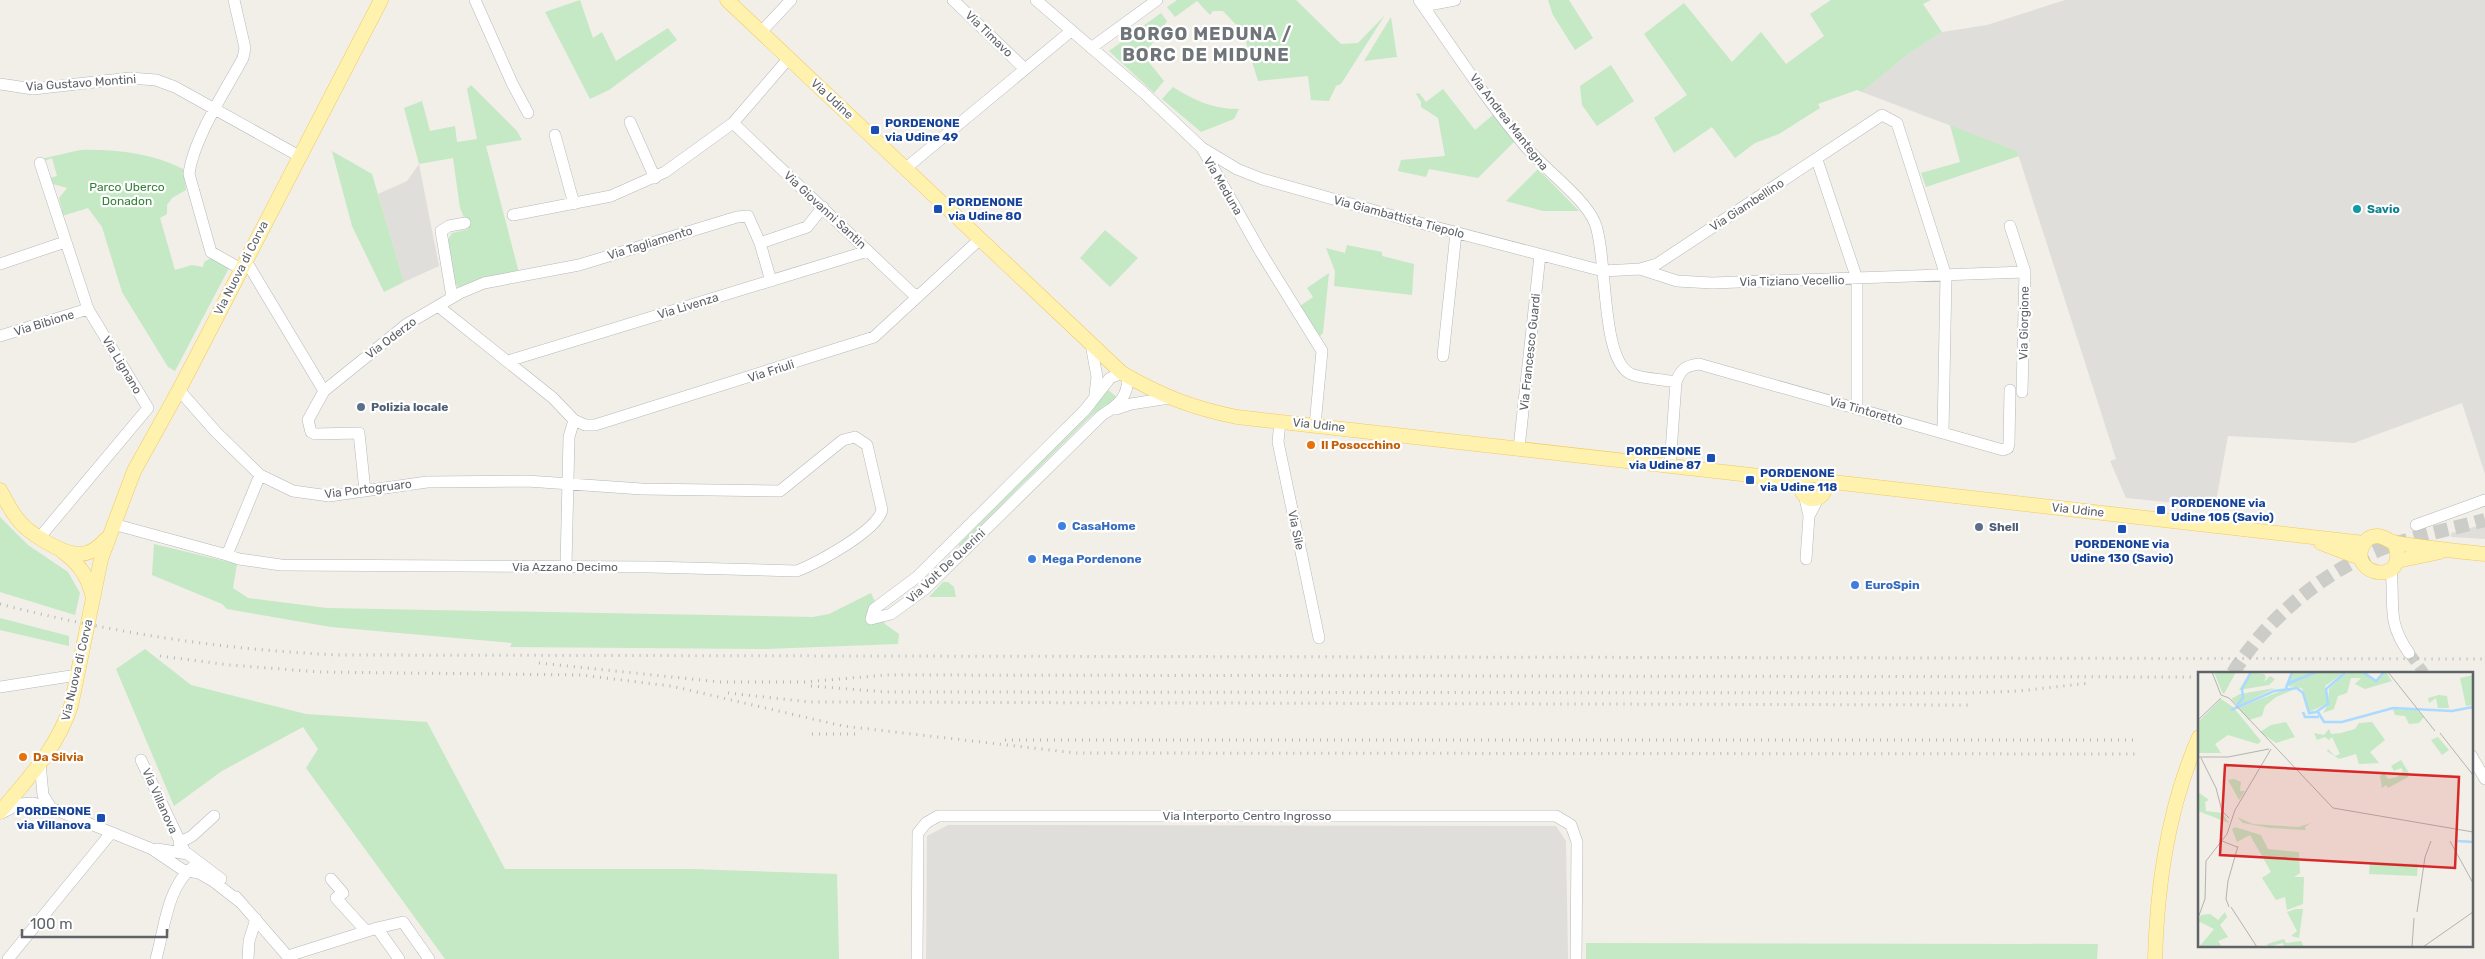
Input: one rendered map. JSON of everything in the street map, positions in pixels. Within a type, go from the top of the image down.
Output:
[{"type":"main road","name":"Via Nuova di Corva","points":[[0,813],[53,747],[64,727],[71,706],[77,675],[85,657],[93,597],[107,538],[134,471],[244,265],[380,0]]},
{"type":"main road","name":"Via Udine","points":[[727,0],[1125,375],[1169,398],[1205,411],[1777,478],[1803,488]]},
{"type":"main road","points":[[1815,475],[1823,489],[1812,499],[1803,488],[1815,475]]},
{"type":"main road","name":"Via Udine","points":[[1823,489],[1853,486],[2304,536]]},
{"type":"main road","points":[[0,490],[16,519],[79,565],[89,581],[93,597]]},
{"type":"main road","points":[[2304,536],[2364,543]]},
{"type":"main road","points":[[2304,536],[2360,558],[2368,569],[2390,568],[2451,550]]},
{"type":"main road","points":[[2360,558],[2364,543],[2370,538],[2379,536],[2394,542],[2485,554]]},
{"type":"main road","points":[[80,554],[99,547],[107,538]]},
{"type":"main road","points":[[2390,568],[2397,551],[2394,542]]},
{"type":"main road","points":[[60,550],[80,554],[90,563],[97,577]]},
{"type":"main road","points":[[2155,959],[2159,902],[2166,852],[2175,810],[2198,740]]},
{"type":"street","points":[[234,0],[245,48],[241,62],[215,110],[190,164],[189,174],[211,252],[244,265],[324,392]]},
{"type":"street","points":[[475,0],[512,84],[528,113]]},
{"type":"street","points":[[761,32],[791,0]]},
{"type":"street","name":"Via Timavo","points":[[953,0],[1025,69]]},
{"type":"street","name":"Via Meduna","points":[[1036,0],[1144,93],[1202,148],[1260,251],[1322,351],[1315,425]]},
{"type":"street","points":[[1091,48],[1156,0]]},
{"type":"street","points":[[1421,3],[1455,0]]},
{"type":"street","name":"Via Andrea Mantegna","points":[[1421,3],[1482,92],[1524,145],[1542,166],[1576,197],[1594,221],[1600,240],[1612,348],[1619,364],[1631,374],[1676,382]]},
{"type":"street","points":[[906,168],[1071,31]]},
{"type":"street","points":[[513,215],[611,196],[655,178],[696,151],[733,123],[789,58]]},
{"type":"street","name":"Via Gustavo Montini","points":[[0,84],[33,89],[130,78],[156,80],[175,86],[299,156]]},
{"type":"street","name":"Via Giambellino","points":[[1603,271],[1640,269],[1657,264],[1817,160],[1882,115],[1897,123],[1946,276]]},
{"type":"street","points":[[630,122],[655,178]]},
{"type":"street","name":"Via Giovanni Santin","points":[[733,123],[912,293],[918,295]]},
{"type":"street","points":[[555,135],[574,204]]},
{"type":"street","name":"Via Giambattista Tiepolo","points":[[1202,148],[1237,169],[1262,179],[1456,233],[1603,271]]},
{"type":"street","points":[[1817,160],[1857,279],[1857,408]]},
{"type":"street","name":"Via Lignano","points":[[40,163],[88,309],[148,408],[40,537]]},
{"type":"street","points":[[771,281],[760,243],[807,227],[823,207]]},
{"type":"street","name":"Via Tagliamento","points":[[438,306],[452,297],[484,283],[580,265],[736,218],[748,216],[760,243]]},
{"type":"street","points":[[452,297],[441,231],[449,226],[464,223]]},
{"type":"street","points":[[2010,226],[2025,272]]},
{"type":"street","points":[[1443,356],[1456,233]]},
{"type":"street","name":"Via Friuli","points":[[574,420],[585,425],[605,423],[874,337],[980,240]]},
{"type":"street","points":[[0,264],[65,242]]},
{"type":"street","name":"Via Livenza","points":[[508,361],[868,251]]},
{"type":"street","name":"Via Francesco Guardi","points":[[1520,448],[1540,255]]},
{"type":"street","name":"Via Tiziano Vecellio","points":[[1640,269],[1677,281],[1712,283],[1946,276]]},
{"type":"street","name":"Via Giorgione","points":[[1946,276],[2025,272],[2022,392]]},
{"type":"street","points":[[1943,433],[1946,276]]},
{"type":"street","points":[[438,306],[553,398],[574,420],[568,437],[566,566]]},
{"type":"street","name":"Via Oderzo","points":[[365,491],[359,434],[311,432],[308,420],[324,392],[407,324],[438,306]]},
{"type":"street","name":"Via Bibione","points":[[0,336],[88,309]]},
{"type":"street","points":[[1092,344],[1098,377],[1092,402]]},
{"type":"street","name":"Via Tintoretto","points":[[1676,382],[1686,366],[1698,364],[2003,450],[2008,448],[2010,390]]},
{"type":"street","name":"Via Volt De Querini","points":[[1110,411],[1120,404],[1125,395],[1125,375],[1110,378],[1105,382],[1092,402],[950,546],[917,577],[874,609],[871,619],[891,614],[925,589],[1102,415],[1131,404],[1169,398]]},
{"type":"street","points":[[1670,466],[1676,382]]},
{"type":"street","name":"Via Portogruaro","points":[[178,390],[260,475],[293,491],[329,496],[426,482],[568,482],[642,488],[780,491],[843,440],[854,437],[867,444],[882,510]]},
{"type":"street","name":"Via Sile","points":[[1280,421],[1278,442],[1319,638]]},
{"type":"street","points":[[227,555],[260,475]]},
{"type":"street","points":[[1803,488],[1809,516],[1806,559]]},
{"type":"street","points":[[1809,516],[1823,489]]},
{"type":"street","points":[[2416,525],[2485,500]]},
{"type":"street","name":"Via Azzano Decimo","points":[[113,524],[227,555],[239,560],[281,565],[336,567],[566,566],[797,570],[814,564],[845,546],[877,520],[882,510]]},
{"type":"street","points":[[950,546],[959,555]]},
{"type":"street","points":[[2390,568],[2394,592],[2391,604],[2393,622],[2408,653]]},
{"type":"street","points":[[0,687],[77,675]]},
{"type":"street","points":[[2472,757],[2485,779]]},
{"type":"street","name":"Via Villanova","points":[[141,760],[179,843],[190,857]]},
{"type":"street","points":[[40,763],[43,795]]},
{"type":"street","points":[[23,784],[34,787],[43,795],[51,808]]},
{"type":"street","points":[[23,784],[26,794],[33,803]]},
{"type":"street","points":[[0,813],[10,808],[33,803],[51,808],[152,849],[184,868],[199,873],[213,881],[240,902]]},
{"type":"street","name":"Via Villanova","points":[[179,843],[192,836],[214,816]]},
{"type":"street","name":"Via Interporto Centro Ingrosso","points":[[917,959],[918,833],[926,823],[938,816],[1556,816],[1571,825],[1576,842],[1576,959]]},
{"type":"street","points":[[8,959],[111,833]]},
{"type":"street","points":[[152,849],[190,857],[219,877],[289,958],[372,929],[402,922],[429,959]]},
{"type":"street","points":[[184,868],[193,868],[190,857]]},
{"type":"street","points":[[156,959],[173,895],[184,868]]},
{"type":"street","points":[[331,879],[343,893],[336,898],[372,929],[399,959]]},
{"type":"street","points":[[248,959],[249,941],[256,918]]},
{"type":"shaded area","points":[[2065,0],[2485,0],[2485,474],[2462,403],[2354,443],[2228,436],[2215,507],[2126,498],[2110,461],[2116,459],[2017,151],[1862,92],[1908,54],[1942,32],[1987,25]]},
{"type":"shaded area","points":[[419,164],[439,266],[404,282],[378,194],[407,181]]},
{"type":"shaded area","points":[[2485,524],[2485,539],[2451,537],[2451,533]]},
{"type":"shaded area","points":[[948,825],[1556,826],[1566,841],[1568,959],[926,959],[927,836]]},
{"type":"green space","points":[[580,0],[593,38],[602,32],[616,61],[668,28],[677,40],[609,90],[590,99],[545,12]]},
{"type":"green space","points":[[1177,0],[1296,0],[1341,44],[1358,43],[1385,15],[1341,84],[1336,86],[1329,101],[1311,100],[1308,76],[1258,81],[1243,32],[1223,11],[1213,11],[1210,15],[1197,1],[1175,17],[1167,7]]},
{"type":"green space","points":[[1548,0],[1569,0],[1593,38],[1575,50],[1553,15]]},
{"type":"green space","points":[[1831,0],[1931,0],[1923,4],[1942,32],[1908,54],[1862,92],[1857,90],[1818,104],[1820,108],[1779,134],[1755,143],[1735,158],[1712,127],[1674,153],[1654,118],[1687,95],[1644,34],[1684,3],[1732,62],[1761,32],[1786,64],[1824,36],[1810,14]]},
{"type":"green space","points":[[1161,13],[1167,21],[1144,56],[1164,81],[1154,93],[1109,51]]},
{"type":"green space","points":[[1391,17],[1397,57],[1364,61]]},
{"type":"green space","points":[[1611,65],[1634,101],[1597,126],[1582,105],[1580,86]]},
{"type":"green space","points":[[471,85],[517,131],[522,140],[486,146],[519,273],[459,288],[455,283],[448,240],[452,233],[469,229],[460,208],[453,158],[419,164],[404,108],[422,101],[430,131],[455,126],[457,142],[477,139],[467,89]]},
{"type":"green space","points":[[1173,87],[1204,103],[1221,108],[1239,109],[1234,119],[1201,132],[1162,99]]},
{"type":"green space","points":[[1443,89],[1475,130],[1494,114],[1515,141],[1478,178],[1429,169],[1426,177],[1398,171],[1401,160],[1445,156],[1438,118],[1421,107],[1421,102],[1416,94],[1419,93],[1426,102]]},
{"type":"green space","points":[[1950,125],[2017,151],[2019,156],[1926,187],[1921,173],[1960,162]]},
{"type":"green space","name":"Parco Uberco Donadon","points":[[80,150],[133,153],[159,159],[183,169],[186,190],[172,198],[167,205],[167,214],[160,218],[175,270],[192,265],[203,267],[204,262],[211,258],[229,268],[175,371],[168,367],[122,292],[102,227],[88,208],[62,216],[59,198],[67,188],[53,184],[50,178],[57,176],[52,158],[42,162],[41,159]]},
{"type":"green space","points":[[332,151],[372,174],[404,282],[384,292],[352,226]]},
{"type":"green space","points":[[1538,169],[1579,211],[1543,211],[1506,201]]},
{"type":"green space","points":[[1105,230],[1138,258],[1110,287],[1080,258]]},
{"type":"green space","points":[[1347,245],[1382,252],[1382,256],[1414,264],[1412,295],[1334,286],[1335,271],[1326,248],[1345,253]]},
{"type":"green space","points":[[1329,273],[1323,333],[1320,336],[1300,306],[1313,297],[1307,288]]},
{"type":"green space","points":[[1107,389],[1119,399],[1104,406],[1090,417],[960,546],[958,545],[1091,413]]},
{"type":"green space","points":[[0,517],[28,545],[68,572],[80,593],[75,615],[0,592]]},
{"type":"green space","points":[[154,544],[237,564],[233,588],[248,598],[327,608],[813,617],[829,614],[871,593],[885,624],[899,634],[898,644],[765,649],[510,647],[512,643],[331,627],[227,609],[222,604],[152,575]]},
{"type":"green space","points":[[943,582],[948,582],[954,587],[956,597],[929,597]]},
{"type":"green space","points":[[0,618],[69,636],[69,646],[0,630]]},
{"type":"green space","points":[[145,649],[191,685],[306,714],[427,722],[505,869],[692,869],[837,874],[839,959],[445,959],[306,768],[318,749],[303,727],[222,771],[174,806],[116,669]]},
{"type":"green space","points":[[1586,943],[2098,944],[2097,959],[1586,959]]},
{"type":"tunnel","points":[[2234,672],[2247,652],[2280,615],[2299,598],[2341,569],[2386,547],[2485,520]]},
{"type":"tunnel","points":[[2409,653],[2423,672]]},
{"type":"railway","points":[[0,604],[126,632],[254,649],[340,655],[2485,659]]},
{"type":"railway","points":[[160,656],[230,665],[320,672],[581,675],[671,686],[843,726],[1076,753],[2136,754]]},
{"type":"railway","points":[[539,663],[720,682],[805,682],[886,675],[2193,677]]},
{"type":"railway","points":[[811,686],[886,692],[1967,693],[2019,691],[2090,683]]},
{"type":"railway","points":[[728,693],[810,702],[1973,705]]},
{"type":"railway","points":[[812,734],[856,734]]},
{"type":"railway","points":[[1005,740],[2136,740]]},
{"type":"place","name":"PORDENONE via Udine 49","points":[[875,130]]},
{"type":"place","name":"PORDENONE via Udine 80","points":[[938,209]]},
{"type":"place","name":"Savio","points":[[2357,209]]},
{"type":"place","name":"Polizia locale","points":[[361,407]]},
{"type":"place","name":"Il Posocchino","points":[[1311,445]]},
{"type":"place","name":"PORDENONE via Udine 87","points":[[1711,458]]},
{"type":"place","name":"PORDENONE via Udine 118","points":[[1750,480]]},
{"type":"place","name":"PORDENONE via Udine 105 (Savio)","points":[[2161,510]]},
{"type":"place","name":"CasaHome","points":[[1062,526]]},
{"type":"place","name":"Shell","points":[[1979,527]]},
{"type":"place","name":"PORDENONE via Udine 130 (Savio)","points":[[2122,529]]},
{"type":"place","name":"Mega Pordenone","points":[[1032,559]]},
{"type":"place","name":"EuroSpin","points":[[1855,585]]},
{"type":"place","name":"Da Silvia","points":[[23,757]]},
{"type":"place","name":"PORDENONE via Villanova","points":[[101,818]]},
{"type":"district","name":"BORGO MEDUNA / BORC DE MIDUNE","points":[[1206,44]]}]
